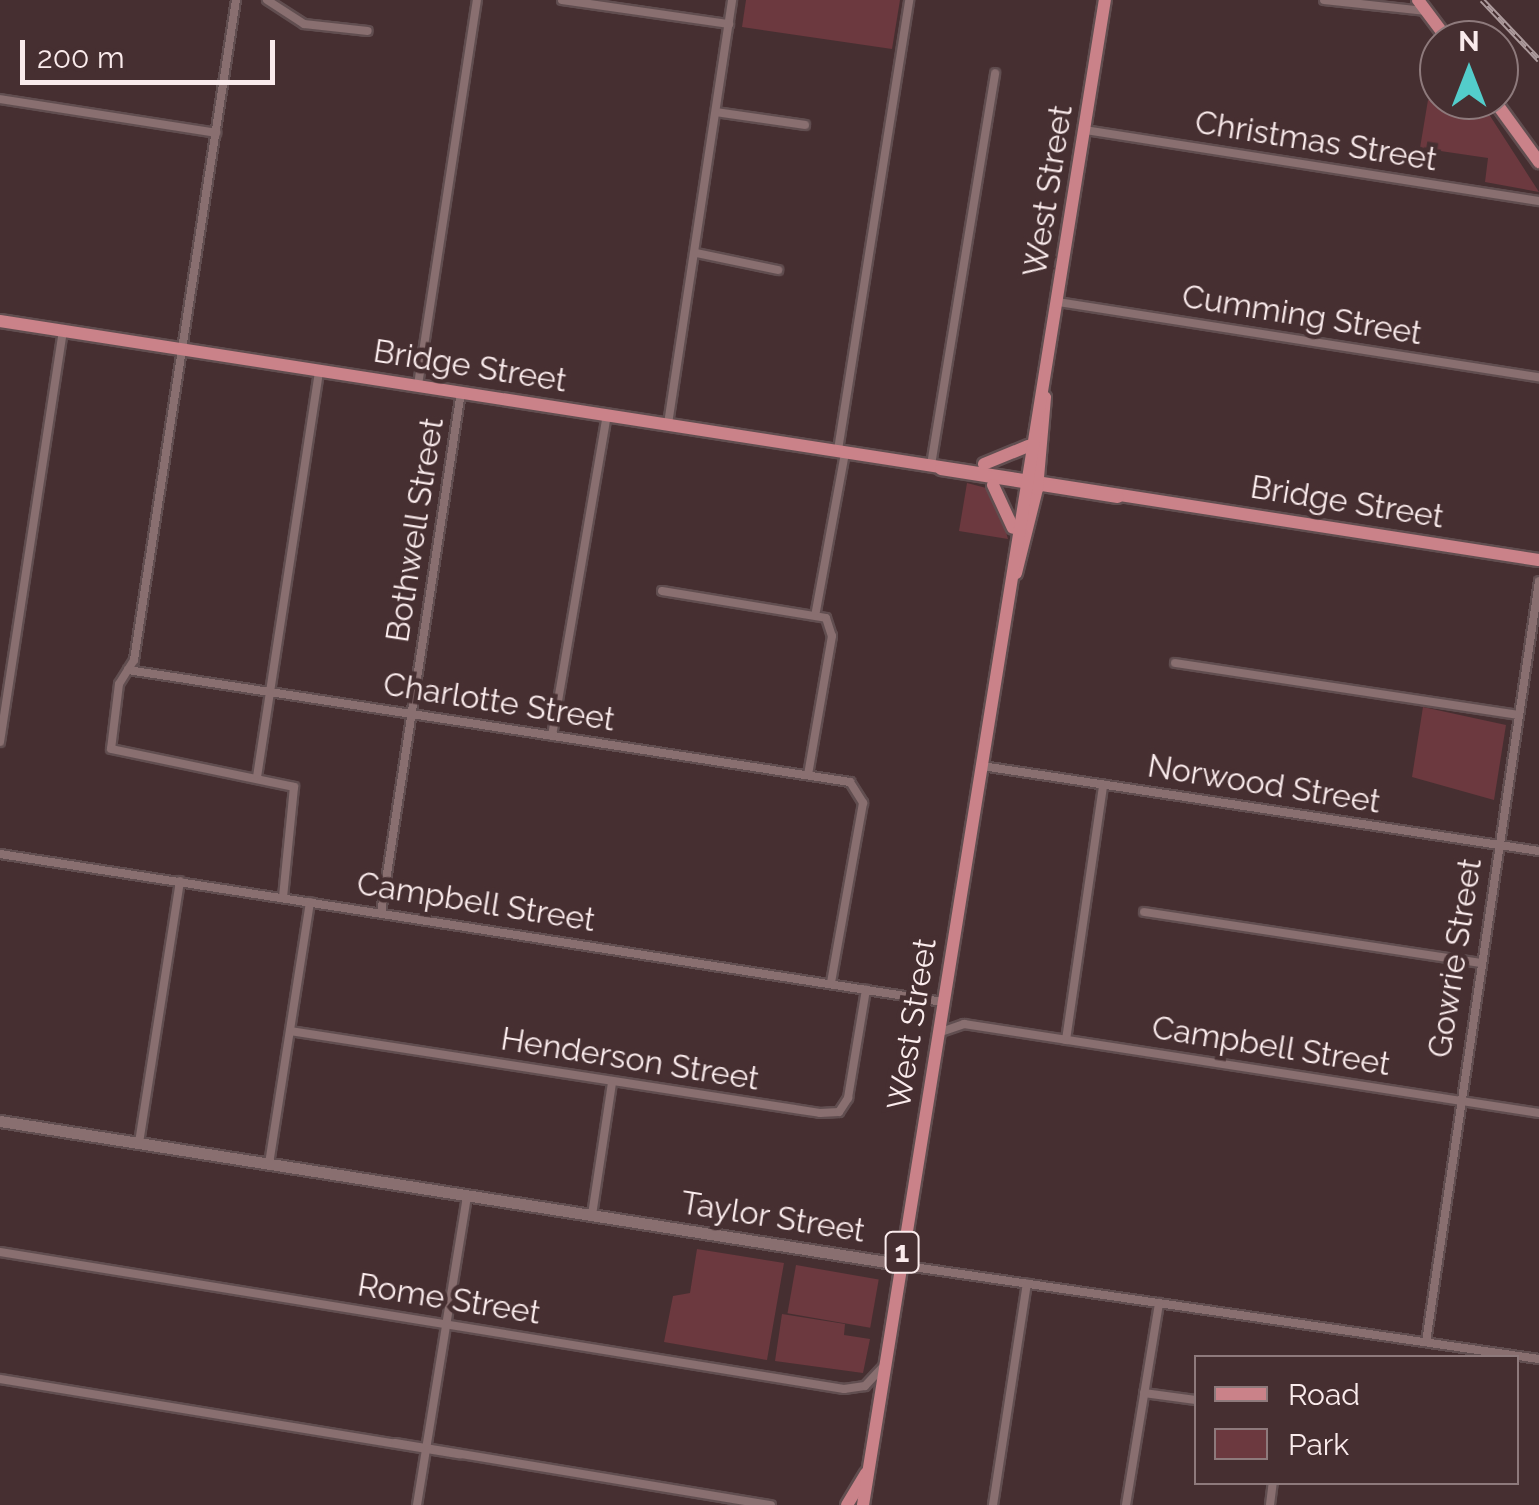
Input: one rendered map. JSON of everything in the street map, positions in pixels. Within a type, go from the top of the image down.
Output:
[{"type":"main road","name":"West Street","points":[[863,1505],[882,1368],[1031,482],[1106,0]]},
{"type":"main road","points":[[1509,120],[1539,162]]},
{"type":"main road","name":"Bridge Street","points":[[0,321],[932,465],[988,482],[1031,482]]},
{"type":"main road","name":"West Street","points":[[1011,586],[1013,550],[1031,482],[1030,444],[1044,390]]},
{"type":"main road","points":[[957,464],[1012,460],[1030,444]]},
{"type":"main road","name":"Bridge Street","points":[[932,465],[957,464],[1031,482],[1539,560]]},
{"type":"main road","points":[[988,482],[1007,498],[1013,550]]},
{"type":"main road","name":"West Street","points":[[847,1505],[867,1471]]},
{"type":"street","points":[[236,0],[184,349],[111,749],[294,787],[298,800],[283,897]]},
{"type":"street","points":[[267,0],[304,24],[368,31]]},
{"type":"street","points":[[418,386],[477,0]]},
{"type":"street","points":[[562,0],[729,24]]},
{"type":"street","points":[[668,424],[732,0]]},
{"type":"street","points":[[816,611],[909,0]]},
{"type":"street","points":[[1324,0],[1422,6]]},
{"type":"street","points":[[932,465],[995,73]]},
{"type":"street","points":[[0,99],[216,133]]},
{"type":"street","points":[[716,112],[805,124]]},
{"type":"street","name":"Christmas Street","points":[[1085,130],[1539,201]]},
{"type":"street","points":[[696,254],[778,270]]},
{"type":"street","name":"Cumming Street","points":[[1058,302],[1539,377]]},
{"type":"street","points":[[0,742],[63,332]]},
{"type":"street","points":[[256,777],[319,370]]},
{"type":"street","name":"Bothwell Street","points":[[381,913],[462,392]]},
{"type":"street","points":[[552,736],[607,415]]},
{"type":"street","name":"Gowrie Street","points":[[1426,1342],[1539,581]]},
{"type":"street","points":[[662,591],[816,611],[826,618],[832,636],[808,776]]},
{"type":"street","points":[[1174,663],[1518,716]]},
{"type":"street","name":"Charlotte Street","points":[[128,670],[808,776],[860,790],[830,983]]},
{"type":"street","name":"Norwood Street","points":[[982,766],[1539,851]]},
{"type":"street","points":[[1066,1040],[1102,784]]},
{"type":"street","name":"Campbell Street","points":[[0,854],[943,1002]]},
{"type":"street","points":[[139,1143],[180,881]]},
{"type":"street","points":[[269,1164],[310,902]]},
{"type":"street","points":[[1144,912],[1480,963]]},
{"type":"street","name":"Henderson Street","points":[[290,1031],[612,1082],[839,1112],[866,990]]},
{"type":"street","name":"Campbell Street","points":[[938,1033],[970,1024],[1539,1112]]},
{"type":"street","points":[[592,1215],[612,1082]]},
{"type":"street","name":"Taylor Street","points":[[0,1121],[1027,1284],[1512,1355]]},
{"type":"street","points":[[417,1505],[468,1195]]},
{"type":"street","name":"Rome Street","points":[[0,1252],[838,1388],[865,1386],[882,1368]]},
{"type":"street","points":[[993,1505],[1027,1284]]},
{"type":"street","points":[[1126,1505],[1159,1303]]},
{"type":"street","points":[[0,1379],[771,1505]]},
{"type":"street","points":[[1144,1393],[1194,1400]]},
{"type":"green space","points":[[746,0],[900,0],[892,49],[742,27]]},
{"type":"green space","points":[[1425,120],[1493,120],[1539,192],[1485,182],[1488,158],[1420,148]]},
{"type":"green space","points":[[967,483],[994,490],[1008,539],[959,531]]},
{"type":"green space","points":[[1423,707],[1506,725],[1494,800],[1412,777]]},
{"type":"green space","points":[[697,1249],[784,1263],[767,1360],[664,1342],[673,1296],[690,1293]]},
{"type":"green space","points":[[796,1265],[879,1280],[870,1328],[787,1313]]},
{"type":"green space","points":[[782,1314],[845,1324],[844,1335],[870,1339],[863,1373],[775,1361]]},
{"type":"railway","points":[[1482,0],[1539,60]]}]
